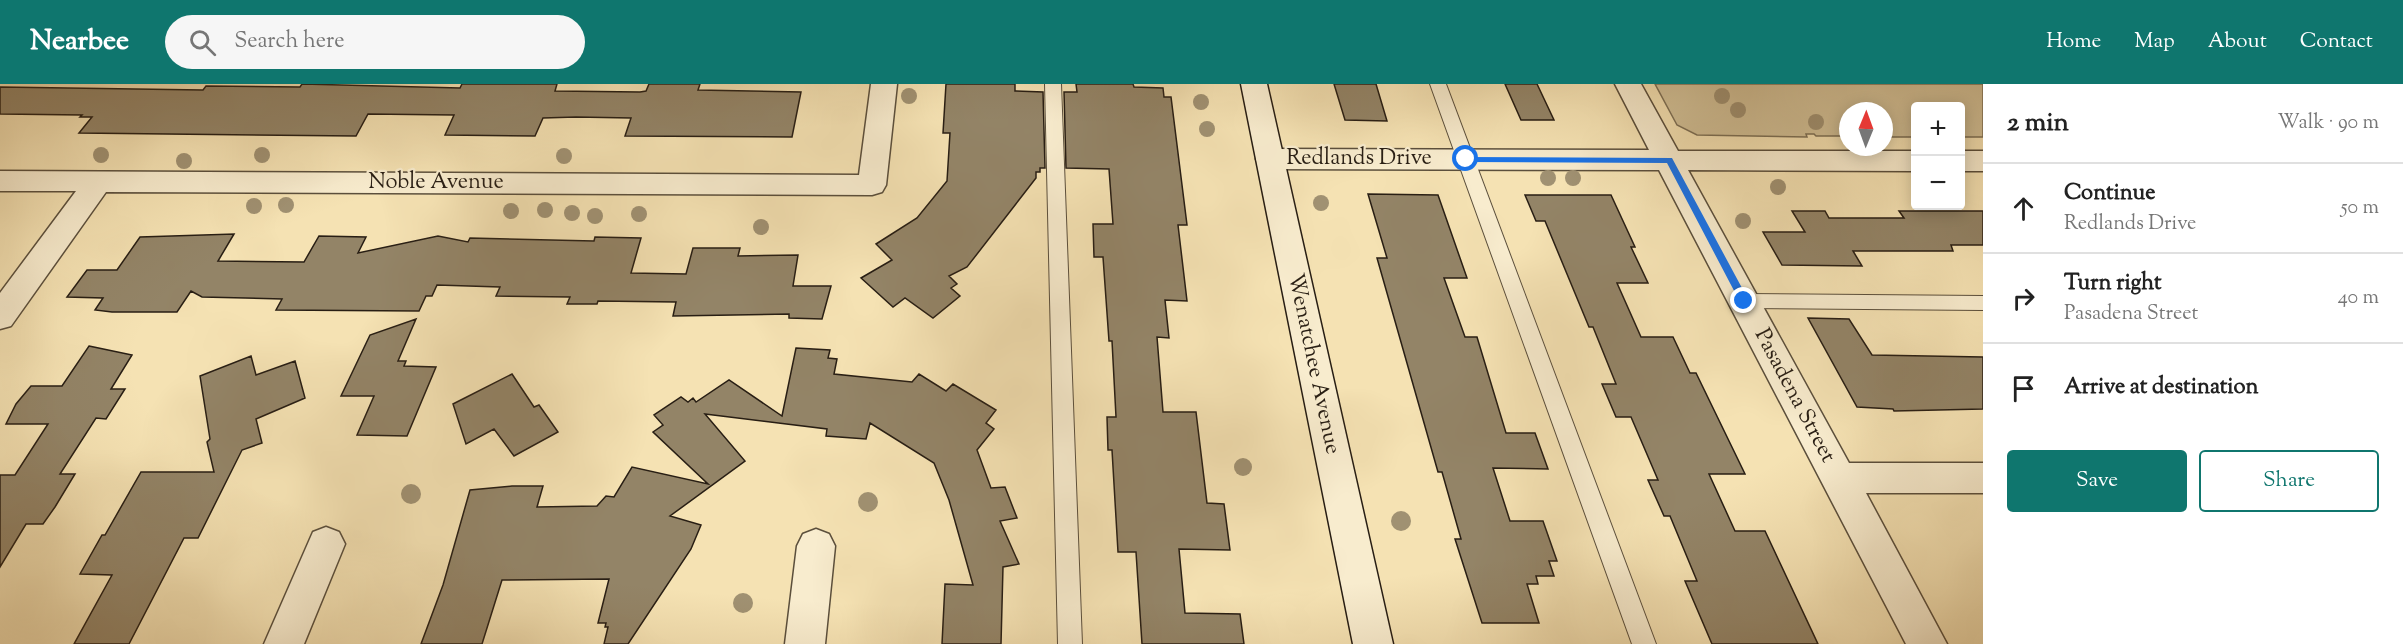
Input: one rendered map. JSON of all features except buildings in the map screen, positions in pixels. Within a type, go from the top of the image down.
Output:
[{"type":"street","name":"Noble Avenue","points":[[0,181],[872,185],[884,84]]},
{"type":"street","name":"Wenatchee Avenue","points":[[1254,84],[1373,644]]},
{"type":"street","name":"Pasadena Street","points":[[1628,84],[1927,644]]},
{"type":"street","name":"Redlands Drive","points":[[1270,159],[1911,161]]},
{"type":"street","points":[[1965,161],[1983,161]]},
{"type":"street","points":[[0,317],[98,182]]},
{"type":"street","points":[[1838,478],[1983,478]]},
{"type":"street","points":[[284,644],[326,544]]},
{"type":"street","points":[[805,644],[816,546]]},
{"type":"lane","points":[[1053,84],[1070,644]]},
{"type":"lane","points":[[1438,84],[1644,644]]},
{"type":"lane","points":[[1744,301],[1983,303]]},
{"type":"shaded area","points":[[1655,84],[1983,84],[1983,137],[1965,137],[1965,102],[1911,102],[1911,137],[1893,137],[1893,102],[1839,102],[1839,136],[1816,136],[1814,134],[1806,134],[1807,137],[1697,135],[1677,125]]},
{"type":"route","points":[[1466,159],[1669,160],[1744,301]]}]
